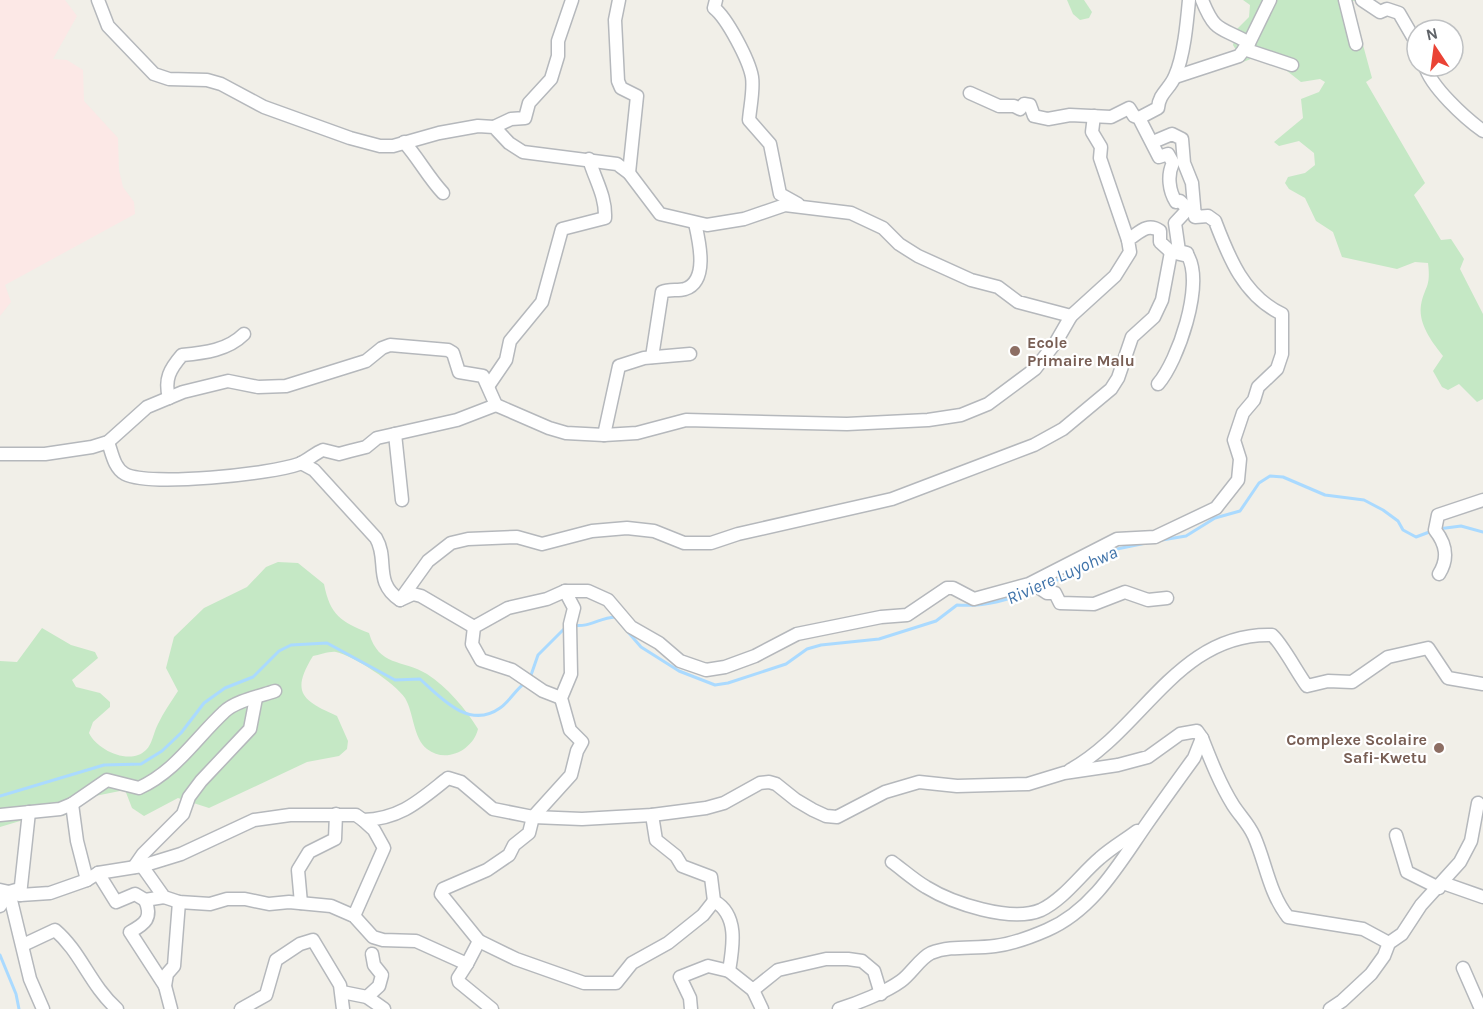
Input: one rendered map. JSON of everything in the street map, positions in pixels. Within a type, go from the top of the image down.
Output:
[{"type":"street","points":[[98,0],[108,26],[154,74],[169,79],[207,80],[264,106],[368,144],[393,146],[478,126],[494,127],[511,119],[525,118],[529,104],[551,79],[558,56],[558,41],[572,0]]},
{"type":"street","points":[[619,0],[615,20],[618,81],[621,88],[638,96],[629,173]]},
{"type":"street","points":[[716,0],[714,8],[722,15],[737,40],[752,79],[749,120],[770,144],[780,194],[799,205]]},
{"type":"street","points":[[1139,118],[1158,108],[1158,98],[1175,77],[1181,57],[1189,0]]},
{"type":"street","points":[[1202,0],[1209,18],[1218,29],[1246,46],[1292,65]]},
{"type":"street","points":[[1175,77],[1239,56],[1270,0]]},
{"type":"street","points":[[1345,0],[1356,44]]},
{"type":"street","points":[[1362,0],[1380,12],[1387,9],[1399,13],[1405,23]]},
{"type":"street","points":[[1432,78],[1461,113],[1483,131]]},
{"type":"street","points":[[970,93],[999,106],[1014,106],[1020,109],[1024,104],[1030,105],[1034,116],[1048,119],[1070,115],[1111,117],[1129,108],[1134,116],[1139,118],[1159,157],[1168,153],[1173,163],[1168,172],[1170,194],[1176,202],[1180,201],[1188,209],[1175,223],[1179,250],[1196,256],[1198,265],[1191,262]]},
{"type":"street","points":[[108,442],[116,465],[123,473],[144,479],[170,480],[257,472],[301,464],[323,450],[339,454],[366,447],[377,438],[457,420],[496,405],[566,433],[604,435],[637,433],[687,420],[847,424],[928,420],[961,415],[988,404],[1011,390],[1035,369],[1056,342],[1071,316],[1115,276],[1130,252],[1100,158],[1101,147],[1092,132],[1094,116]]},
{"type":"street","points":[[494,127],[509,143],[523,152],[617,164],[629,173],[660,214],[695,223],[724,223],[785,205],[851,213],[870,220],[918,256],[971,280],[998,287],[1018,302],[1071,316]]},
{"type":"street","points":[[474,627],[508,608],[547,599],[565,591],[598,594],[608,600],[639,633],[659,643],[680,661],[706,670],[725,667],[807,632],[881,616],[907,615],[946,588],[953,588],[974,599],[1041,579],[1074,559],[1117,539],[1155,537],[1216,508],[1238,480],[1240,459],[1234,440],[1243,413],[1254,400],[1258,387],[1277,369],[1282,354],[1282,314],[1257,298],[1238,276],[1215,221],[1208,216],[1195,217],[1192,183],[1184,163],[1182,139],[1172,134],[1153,142]]},
{"type":"street","points":[[404,142],[423,163],[430,180],[443,193]]},
{"type":"street","points":[[489,385],[506,360],[510,341],[542,302],[562,229],[605,218],[606,200],[594,177],[589,159]]},
{"type":"street","points":[[652,357],[662,292],[684,289],[692,285],[699,271],[699,243],[695,223]]},
{"type":"street","points":[[1128,240],[1145,227],[1154,226],[1160,231],[1160,242],[1171,252],[1188,256],[1191,262],[1192,288],[1188,314],[1168,373],[1158,384]]},
{"type":"street","points":[[400,600],[428,561],[451,543],[468,539],[517,537],[542,544],[592,531],[627,528],[654,531],[684,543],[711,543],[738,534],[892,499],[1034,445],[1063,429],[1111,389],[1118,378],[1132,337],[1154,317],[1162,300],[1171,252]]},
{"type":"street","points":[[169,398],[166,384],[171,367],[182,356],[203,354],[235,344],[244,334]]},
{"type":"street","points":[[0,454],[45,454],[92,447],[108,442],[136,414],[169,398],[200,387],[228,381],[258,387],[286,386],[366,361],[382,348],[390,345],[453,352],[459,372],[483,376],[496,405]]},
{"type":"street","points":[[604,435],[616,371],[625,363],[652,357],[690,354]]},
{"type":"street","points":[[395,434],[402,500]]},
{"type":"street","points":[[301,464],[314,470],[376,538],[380,544],[381,570],[386,585],[391,594],[400,600]]},
{"type":"street","points":[[1439,574],[1444,565],[1445,543],[1435,530],[1438,516],[1483,500]]},
{"type":"street","points":[[1041,579],[1038,587],[1055,593],[1060,603],[1094,604],[1125,592],[1148,600],[1167,598]]},
{"type":"street","points":[[565,591],[574,608],[570,624],[571,674],[561,698],[570,730],[582,742],[577,751],[572,775],[533,817],[529,833],[514,845],[509,855],[487,870],[443,889],[441,894],[479,941],[516,959],[584,983],[616,983],[632,963],[668,943],[703,915],[714,901],[711,877],[682,866],[676,856],[656,840],[652,815]]},
{"type":"street","points":[[400,600],[413,594],[421,596],[474,627]]},
{"type":"street","points":[[474,627],[472,644],[481,660],[512,670],[543,691],[561,698]]},
{"type":"street","points":[[1064,773],[1091,759],[1188,663],[1237,638],[1272,635],[1277,639],[1287,659],[1307,686],[1328,681],[1352,682],[1388,657],[1428,648],[1448,678],[1483,684]]},
{"type":"street","points":[[0,815],[60,809],[72,804],[107,780],[139,789],[157,780],[192,749],[226,710],[275,691]]},
{"type":"street","points":[[138,867],[143,854],[183,814],[189,797],[250,729],[256,698]]},
{"type":"street","points":[[363,820],[378,819],[403,811],[427,797],[448,778],[461,782],[493,809],[533,817],[582,819],[652,815],[724,803],[760,783],[769,782],[776,784],[813,810],[826,816],[837,817],[885,792],[919,782],[957,786],[1028,784],[1064,773],[1118,765],[1148,757],[1180,734],[1197,731],[1219,780],[1234,807],[1244,817],[1253,835],[1278,905],[1288,917],[1363,929],[1389,943]]},
{"type":"street","points":[[839,1009],[858,1003],[871,994],[881,994],[902,981],[928,954],[944,949],[996,946],[1048,930],[1084,906],[1106,883],[1194,758],[1202,738]]},
{"type":"street","points":[[1330,1009],[1371,974],[1384,956],[1389,943],[1402,934],[1421,905],[1441,886],[1477,840],[1478,803]]},
{"type":"street","points":[[72,804],[77,841],[92,877],[116,902],[135,894],[145,900],[150,910],[149,917],[144,924],[130,932],[165,986],[171,1009]]},
{"type":"street","points":[[0,906],[10,893],[29,812]]},
{"type":"street","points":[[301,903],[298,870],[309,852],[335,839],[336,814]]},
{"type":"street","points":[[10,893],[50,893],[92,877],[138,867],[181,854],[254,820],[290,815],[356,815],[374,830],[384,848],[354,916]]},
{"type":"street","points":[[892,862],[927,888],[975,908],[991,912],[1029,913],[1041,909],[1056,899],[1101,857],[1146,825]]},
{"type":"street","points":[[1396,835],[1407,872],[1441,886],[1483,897]]},
{"type":"street","points":[[138,867],[164,897]]},
{"type":"street","points":[[10,893],[30,979],[43,1009]]},
{"type":"street","points":[[145,900],[164,897],[179,902],[210,904],[227,899],[245,899],[269,904],[301,903],[331,906],[354,916],[373,937],[383,940],[416,941],[467,963]]},
{"type":"street","points":[[714,901],[724,907],[730,915],[733,944],[729,971]]},
{"type":"street","points":[[165,986],[167,974],[174,966],[179,902]]},
{"type":"street","points":[[23,945],[56,930],[68,941],[103,997],[117,1009]]},
{"type":"street","points":[[241,1009],[266,995],[276,960],[300,944],[313,940],[340,985],[343,1009]]},
{"type":"street","points":[[479,941],[458,978],[459,982],[492,1009]]},
{"type":"street","points":[[367,997],[379,986],[382,975],[374,965],[372,954]]},
{"type":"street","points":[[753,990],[778,970],[826,959],[848,959],[862,961],[874,971],[881,994]]},
{"type":"street","points":[[691,1009],[687,986],[680,977],[708,966],[729,971],[753,990],[762,1009]]},
{"type":"street","points":[[1464,968],[1481,1009]]},
{"type":"street","points":[[342,992],[367,997],[384,1009]]},
{"type":"shaded area","points":[[0,0],[65,0],[77,16],[53,59],[67,60],[83,70],[84,101],[118,138],[119,170],[123,187],[134,202],[135,214],[5,285],[11,302],[0,316]]},
{"type":"green space","points":[[1067,0],[1084,0],[1092,12],[1089,18],[1080,20],[1073,14]]},
{"type":"green space","points":[[1243,0],[1377,0],[1351,1],[1372,78],[1366,82],[1425,183],[1414,195],[1441,240],[1451,239],[1464,259],[1460,269],[1483,314],[1483,399],[1477,402],[1459,384],[1448,390],[1442,387],[1433,371],[1443,356],[1430,339],[1422,319],[1421,305],[1429,277],[1428,263],[1415,262],[1397,269],[1342,257],[1333,232],[1316,221],[1305,198],[1289,189],[1285,183],[1288,177],[1305,173],[1315,165],[1314,153],[1299,141],[1279,146],[1274,142],[1303,118],[1301,99],[1319,92],[1325,82],[1320,79],[1301,82],[1282,67],[1256,57],[1243,62],[1233,45],[1236,30],[1249,17],[1250,5]]},
{"type":"green space","points":[[278,562],[298,563],[324,584],[333,610],[338,616],[369,633],[379,652],[392,661],[427,674],[449,692],[478,729],[471,743],[465,749],[450,755],[434,753],[427,749],[416,732],[408,704],[400,692],[363,664],[336,652],[328,653],[313,656],[302,679],[302,687],[308,700],[337,716],[348,741],[347,749],[339,756],[307,762],[209,808],[178,798],[144,816],[132,808],[125,790],[90,797],[72,813],[62,816],[40,815],[0,827],[0,661],[17,662],[42,628],[71,645],[95,652],[98,658],[72,680],[76,687],[100,693],[110,702],[110,707],[93,722],[89,733],[99,745],[115,754],[139,755],[148,748],[160,720],[178,691],[166,668],[174,637],[204,608],[247,587],[266,567]]},
{"type":"waterway","name":"Riviere Luyohwa","points":[[1162,540],[1186,536],[1215,518],[1240,511],[1259,483],[1270,476],[1283,477],[1325,495],[1364,500],[1383,510],[1398,521],[1403,530],[1416,537],[1432,531]]},
{"type":"waterway","name":"Riviere Luyohwa","points":[[1438,529],[1461,526],[1483,532]]},
{"type":"waterway","name":"Riviere Luyohwa","points":[[1042,585],[1066,577],[1117,549],[1146,543]]},
{"type":"waterway","name":"Riviere Luyohwa","points":[[573,625],[579,626],[615,617],[641,647],[679,671],[715,685],[786,664],[807,649],[821,645],[879,639],[936,621],[957,605],[997,602],[1036,588]]},
{"type":"waterway","name":"Riviere Luyohwa","points":[[530,678],[538,655],[565,628]]},
{"type":"waterway","name":"Riviere Luyohwa","points":[[0,796],[104,765],[141,764],[162,751],[181,733],[204,703],[225,688],[253,677],[279,651],[291,645],[327,643],[395,680],[420,679],[446,702],[467,714],[489,714],[507,702],[526,682]]},
{"type":"waterway","points":[[0,955],[16,994],[19,1009]]},
{"type":"place","name":"Ecole Primaire Malu","points":[[1015,351]]},
{"type":"place","name":"Complexe Scolaire Safi-Kwetu","points":[[1439,748]]}]
